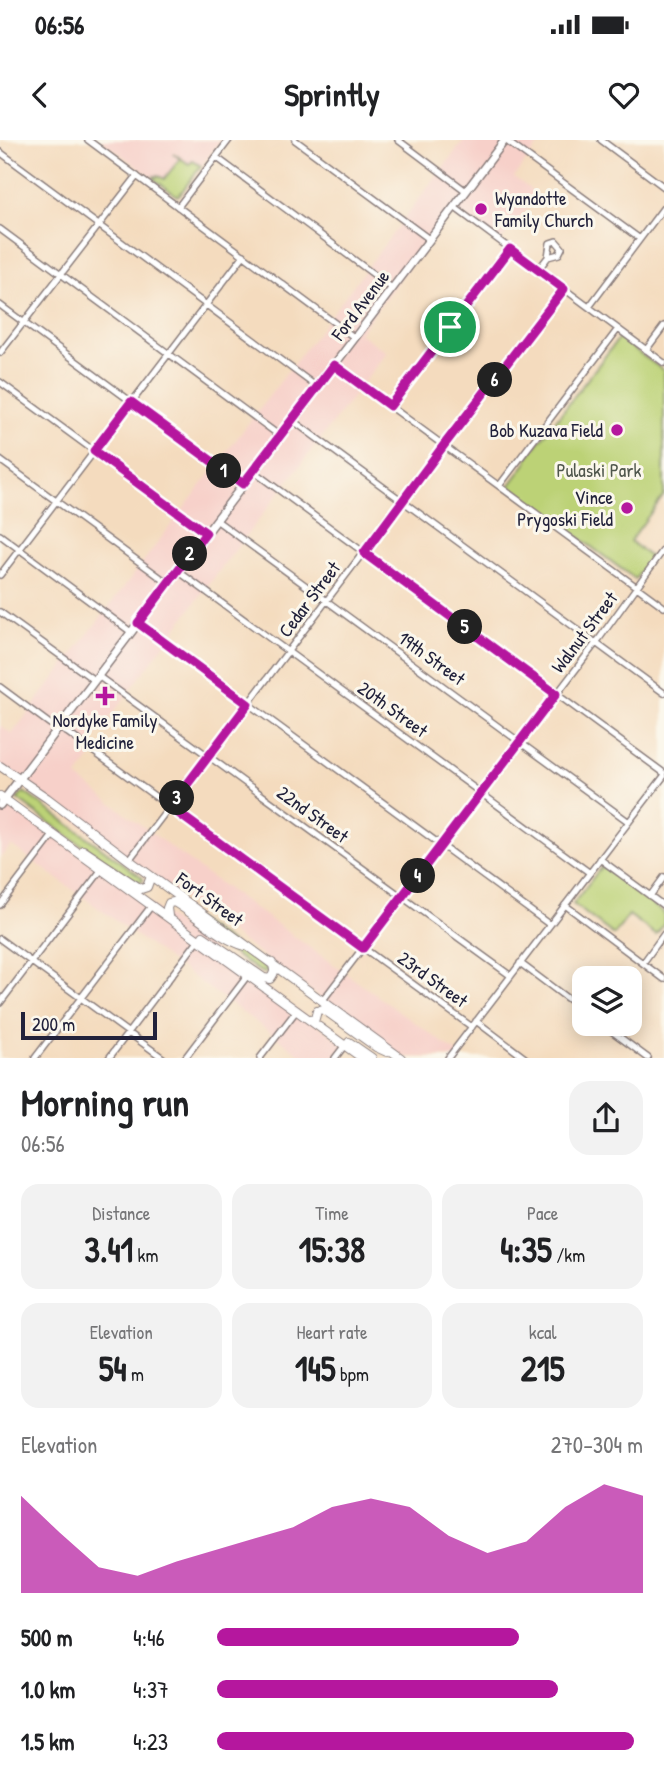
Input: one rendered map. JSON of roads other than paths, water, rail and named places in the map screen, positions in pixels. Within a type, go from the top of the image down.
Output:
[{"type":"main road","name":"Ford Avenue","points":[[1,800],[505,140]]},
{"type":"main road","name":"Fort Street","points":[[0,766],[400,1058]]},
{"type":"main road","name":"Fort Street","points":[[1,800],[54,834],[362,1058]]},
{"type":"main road","points":[[70,846],[93,855],[141,888],[147,887],[150,876]]},
{"type":"main road","points":[[168,916],[169,903],[174,902],[234,943],[251,948]]},
{"type":"main road","points":[[184,928],[217,944],[264,978],[270,979],[273,975],[275,970],[272,963]]},
{"type":"main road","points":[[314,1022],[317,1011],[323,1009],[376,1047],[400,1058]]},
{"type":"main road","points":[[333,1036],[348,1042],[372,1058]]},
{"type":"street","points":[[88,140],[355,338]]},
{"type":"street","points":[[178,207],[229,140]]},
{"type":"street","points":[[295,140],[429,239]]},
{"type":"street","points":[[398,140],[466,191]]},
{"type":"street","points":[[505,140],[640,239]]},
{"type":"street","points":[[601,140],[664,187]]},
{"type":"street","points":[[0,152],[317,387]]},
{"type":"street","points":[[216,158],[392,288]]},
{"type":"street","points":[[0,353],[137,176]]},
{"type":"street","points":[[454,207],[664,363]]},
{"type":"street","points":[[589,307],[664,207]]},
{"type":"street","points":[[0,229],[280,436]]},
{"type":"street","points":[[390,406],[510,249]]},
{"type":"street","points":[[0,575],[244,255]]},
{"type":"street","points":[[538,270],[548,257]]},
{"type":"street","name":"Cedar Street","points":[[129,860],[564,289]]},
{"type":"street","points":[[0,305],[243,484]]},
{"type":"street","points":[[646,349],[664,326]]},
{"type":"street","points":[[499,486],[618,329]]},
{"type":"street","points":[[334,365],[664,607]]},
{"type":"street","points":[[0,382],[206,533]]},
{"type":"street","points":[[292,421],[664,693]]},
{"type":"street","points":[[0,460],[168,583]]},
{"type":"street","points":[[253,471],[664,774],[448,1058]]},
{"type":"street","name":"19th Street","points":[[216,520],[629,822]]},
{"type":"street","points":[[0,536],[131,632]]},
{"type":"street","name":"Walnut Street","points":[[323,1000],[596,643],[664,549]]},
{"type":"street","points":[[657,558],[664,564]]},
{"type":"street","name":"20th Street","points":[[178,571],[590,873]]},
{"type":"street","name":"22nd Street","points":[[0,612],[208,757],[510,976]]},
{"type":"street","points":[[138,623],[550,925]]},
{"type":"street","name":"23rd Street","points":[[0,687],[50,724],[68,733],[363,948],[525,1058]]},
{"type":"street","points":[[0,905],[54,834]]},
{"type":"street","points":[[600,859],[664,906]]},
{"type":"street","points":[[0,1003],[102,869]]},
{"type":"street","points":[[650,896],[664,877]]},
{"type":"street","points":[[35,1058],[152,905]]},
{"type":"street","points":[[565,905],[664,979]]},
{"type":"street","points":[[643,963],[664,934]]},
{"type":"street","points":[[0,939],[163,1058]]},
{"type":"street","points":[[109,1058],[199,939]]},
{"type":"street","points":[[520,963],[572,1002]]},
{"type":"street","points":[[185,1058],[248,975]]},
{"type":"street","points":[[260,1058],[297,1010]]},
{"type":"street","points":[[618,1036],[648,1058]]},
{"type":"street","points":[[335,1058],[345,1045]]},
{"type":"place","name":"Wyandotte Family Church","points":[[481,209]]},
{"type":"place","name":"Bob Kuzava Field","points":[[617,430]]},
{"type":"place","name":"Vince Prygoski Field","points":[[627,508]]},
{"type":"place","name":"Nordyke Family Medicine","points":[[105,696]]},
{"type":"park label","name":"Pulaski Park","points":[[599,470]]}]
